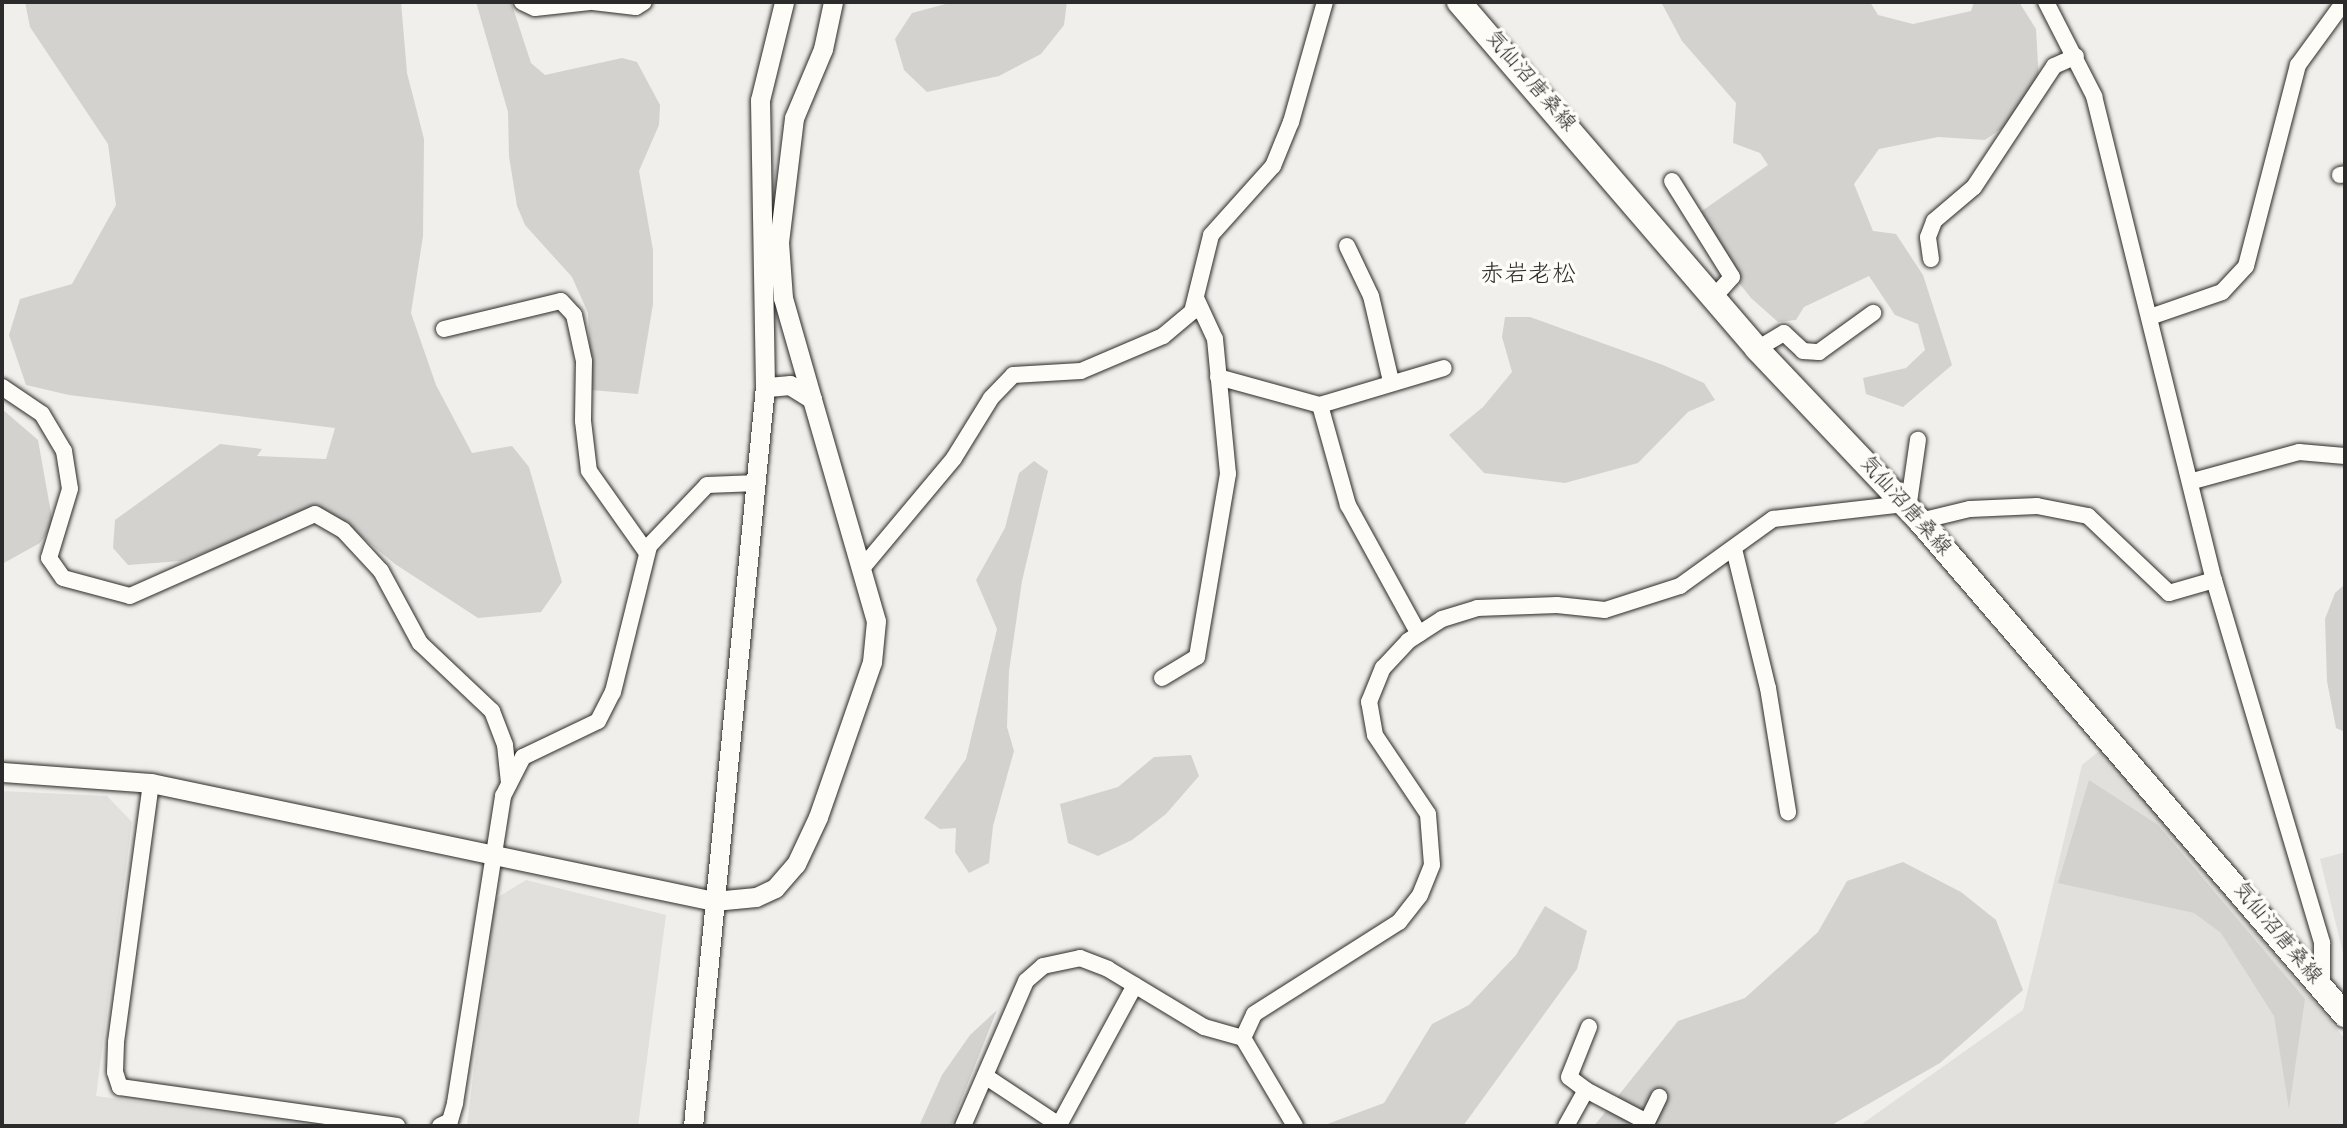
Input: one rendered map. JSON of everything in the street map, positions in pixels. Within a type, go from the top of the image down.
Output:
[{"type":"main road","name":"気仙沼唐桑線","points":[[1459,2],[1715,296],[1756,349],[1911,512],[2345,1014]]},
{"type":"street","points":[[522,2],[535,8],[591,2],[636,7],[644,2]]},
{"type":"street","points":[[693,1126],[765,387],[760,100],[784,2]]},
{"type":"street","points":[[2,772],[151,783],[491,851],[714,901],[756,897],[775,888],[796,864],[818,817],[872,662],[876,621],[863,567],[783,298],[779,242],[794,118],[823,49],[833,2]]},
{"type":"street","points":[[863,567],[954,458],[991,398],[1013,374],[1081,371],[1115,359],[1163,336],[1192,312],[1211,235],[1273,166],[1291,122],[1325,2]]},
{"type":"street","points":[[2046,2],[2076,56],[2094,96],[2193,481],[2214,580],[2322,943],[2322,988]]},
{"type":"street","points":[[2150,317],[2221,292],[2246,266],[2298,65],[2344,2]]},
{"type":"street","points":[[1931,258],[1928,237],[1934,221],[1974,187],[2046,75],[2076,56]]},
{"type":"street","points":[[1672,181],[1732,277],[1715,296]]},
{"type":"street","points":[[1347,246],[1371,296],[1391,381]]},
{"type":"street","points":[[1162,678],[1197,657],[1228,474],[1215,339],[1196,298]]},
{"type":"street","points":[[444,329],[561,300],[574,315],[584,361],[583,421],[589,471],[648,552]]},
{"type":"street","points":[[1756,349],[1784,333],[1803,351],[1819,352],[1873,313]]},
{"type":"street","points":[[1219,377],[1320,405],[1391,381],[1444,368]]},
{"type":"street","points":[[765,387],[790,385],[812,399]]},
{"type":"street","points":[[2,387],[42,414],[64,451],[71,489],[49,558],[63,578],[130,596],[315,514],[343,530],[372,561],[420,643],[492,711],[505,745],[509,784]]},
{"type":"street","points":[[1320,405],[1348,505],[1419,634]]},
{"type":"street","points":[[1911,512],[1918,440]]},
{"type":"street","points":[[2193,481],[2299,452],[2345,456]]},
{"type":"street","points":[[440,1126],[450,1121],[455,1103],[491,851],[509,784],[523,757],[598,721],[613,692],[648,552],[707,485],[757,483]]},
{"type":"street","points":[[1243,1038],[1254,1013],[1399,922],[1420,895],[1432,865],[1428,814],[1375,735],[1368,702],[1383,668],[1419,634],[1442,619],[1477,608],[1557,605],[1605,610],[1680,586],[1773,519],[1970,509],[2037,506],[2088,516],[2169,593],[2214,580]]},
{"type":"street","points":[[1734,549],[1768,688],[1788,812]]},
{"type":"street","points":[[151,783],[116,1042],[114,1072],[120,1087],[397,1126]]},
{"type":"street","points":[[963,1126],[1026,981],[1043,967],[1080,958],[1135,985],[1204,1027],[1243,1038],[1295,1126]]},
{"type":"street","points":[[985,1076],[1059,1125],[1135,985]]},
{"type":"street","points":[[1589,1027],[1569,1077],[1586,1090],[1647,1122],[1659,1097]]},
{"type":"street","points":[[1566,1126],[1586,1090]]},
{"type":"shaded area","points":[[25,2],[401,2],[407,73],[424,139],[423,236],[411,313],[436,385],[472,453],[512,446],[529,467],[562,582],[541,612],[478,618],[395,564],[346,524],[294,522],[181,561],[128,565],[113,548],[115,520],[220,444],[262,449],[257,456],[326,459],[335,428],[69,395],[26,385],[9,335],[20,299],[72,284],[116,205],[108,144],[30,27]]},
{"type":"shaded area","points":[[476,2],[511,2],[531,63],[545,75],[622,58],[637,62],[660,105],[659,125],[639,171],[653,250],[653,304],[638,394],[591,390],[588,313],[572,277],[525,225],[517,206],[509,156],[508,112]]},
{"type":"shaded area","points":[[953,2],[1067,2],[1064,25],[1041,54],[999,76],[927,92],[904,70],[895,39],[912,13]]},
{"type":"shaded area","points":[[1661,2],[1870,2],[1878,15],[1913,24],[1971,11],[1974,2],[2019,2],[2036,29],[2039,82],[2025,112],[1985,140],[1938,137],[1879,149],[1854,184],[1873,231],[1896,234],[1923,275],[1952,365],[1903,407],[1866,394],[1863,378],[1906,368],[1925,350],[1918,324],[1895,315],[1869,276],[1804,307],[1796,320],[1778,322],[1751,298],[1739,283],[1733,262],[1709,235],[1699,213],[1768,165],[1760,153],[1733,143],[1736,103],[1682,41]]},
{"type":"shaded area","points":[[1505,317],[1530,317],[1663,365],[1704,383],[1715,400],[1688,412],[1638,463],[1565,483],[1484,473],[1449,435],[1483,407],[1512,372],[1502,337]]},
{"type":"shaded area","points":[[2,409],[38,440],[53,524],[40,543],[2,564]]},
{"type":"shaded area","points":[[1034,461],[1048,471],[1022,581],[1009,671],[1007,727],[1014,751],[993,826],[989,863],[969,873],[955,852],[956,828],[940,829],[924,818],[966,759],[997,629],[976,580],[1005,528],[1019,473]]},
{"type":"shaded area","points":[[2345,584],[2345,732],[2336,728],[2327,681],[2325,619],[2335,593]]},
{"type":"shaded area","points":[[2103,748],[2345,1039],[2345,1126],[1859,1126],[2023,1010],[2082,765]]},
{"type":"shaded area","points":[[1191,755],[1199,776],[1166,814],[1132,840],[1098,856],[1068,843],[1060,804],[1118,787],[1154,757]]},
{"type":"shaded area","points":[[2089,780],[2158,825],[2305,999],[2289,1109],[2274,1016],[2221,933],[2194,913],[2058,883]]},
{"type":"shaded area","points":[[2,791],[107,796],[132,822],[96,1096],[321,1126],[2,1126]]},
{"type":"shaded area","points":[[2345,852],[2345,961],[2320,859]]},
{"type":"shaded area","points":[[1903,862],[1961,892],[1996,920],[2023,990],[1940,1063],[1830,1126],[1594,1126],[1678,1021],[1745,998],[1818,932],[1847,881]]},
{"type":"shaded area","points":[[526,880],[666,915],[638,1126],[467,1126],[495,899]]},
{"type":"shaded area","points":[[1545,906],[1587,931],[1577,969],[1463,1126],[1322,1126],[1384,1103],[1432,1024],[1469,1005],[1516,955]]},
{"type":"shaded area","points":[[997,1010],[951,1126],[919,1126],[942,1075],[970,1035]]},
{"type":"district","name":"赤岩老松","points":[[1528,277]]}]
